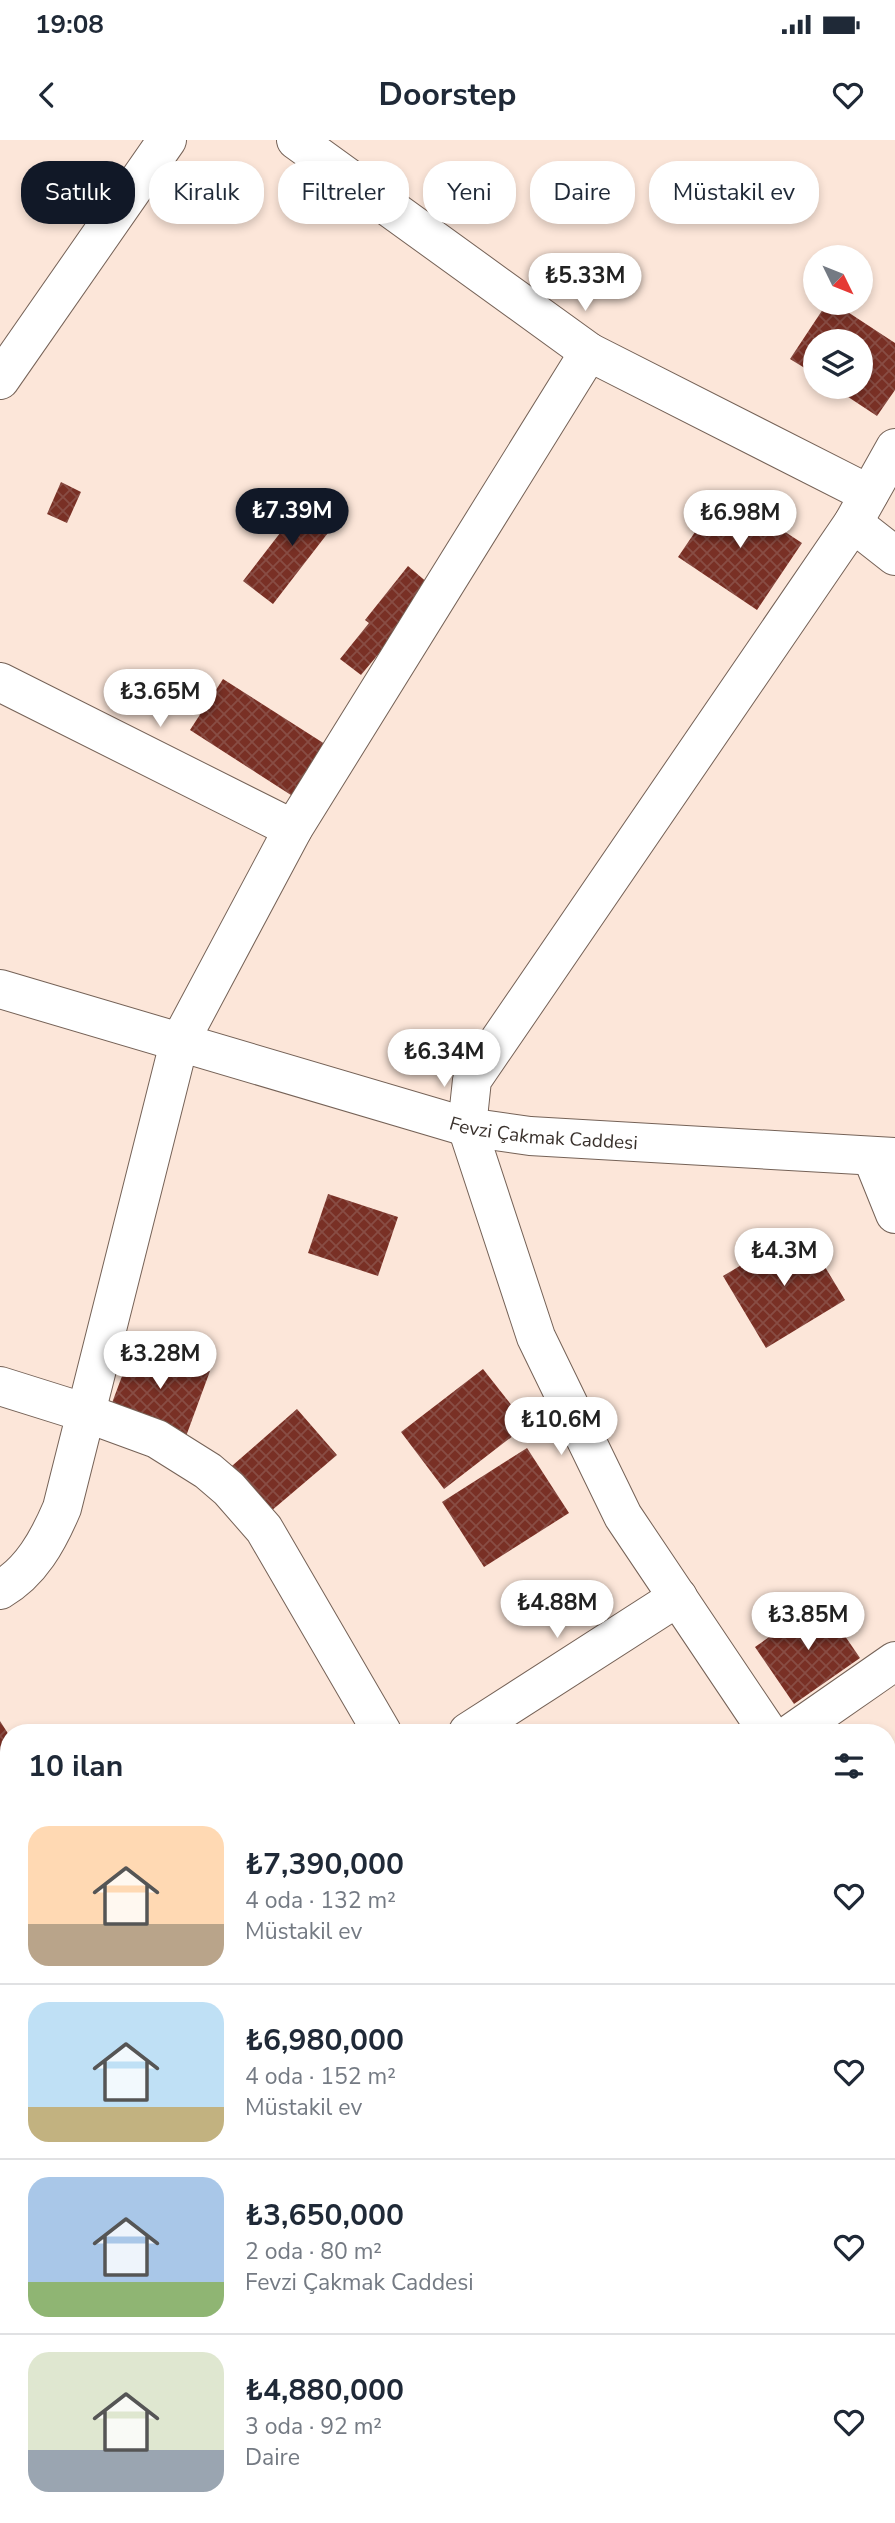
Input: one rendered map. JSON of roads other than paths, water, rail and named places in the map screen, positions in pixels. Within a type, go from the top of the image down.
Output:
[{"type":"street","points":[[0,380],[167,140]]},
{"type":"street","points":[[296,140],[589,352],[861,508],[895,556]]},
{"type":"street","points":[[0,1590],[33,1562],[50,1536],[62,1508],[179,1043],[293,829],[589,352]]},
{"type":"street","points":[[763,1724],[623,1516],[536,1337],[467,1127],[472,1080],[861,508],[895,448]]},
{"type":"street","points":[[0,682],[293,829]]},
{"type":"street","name":"Fevzi Çakmak Caddesi","points":[[0,989],[467,1127],[530,1136],[883,1157]]},
{"type":"street","points":[[883,1157],[895,1214]]},
{"type":"street","points":[[0,1386],[157,1439],[208,1471],[247,1508],[264,1529],[377,1724]]},
{"type":"street","points":[[480,1724],[678,1597]]},
{"type":"street","points":[[804,1724],[895,1661]]}]
